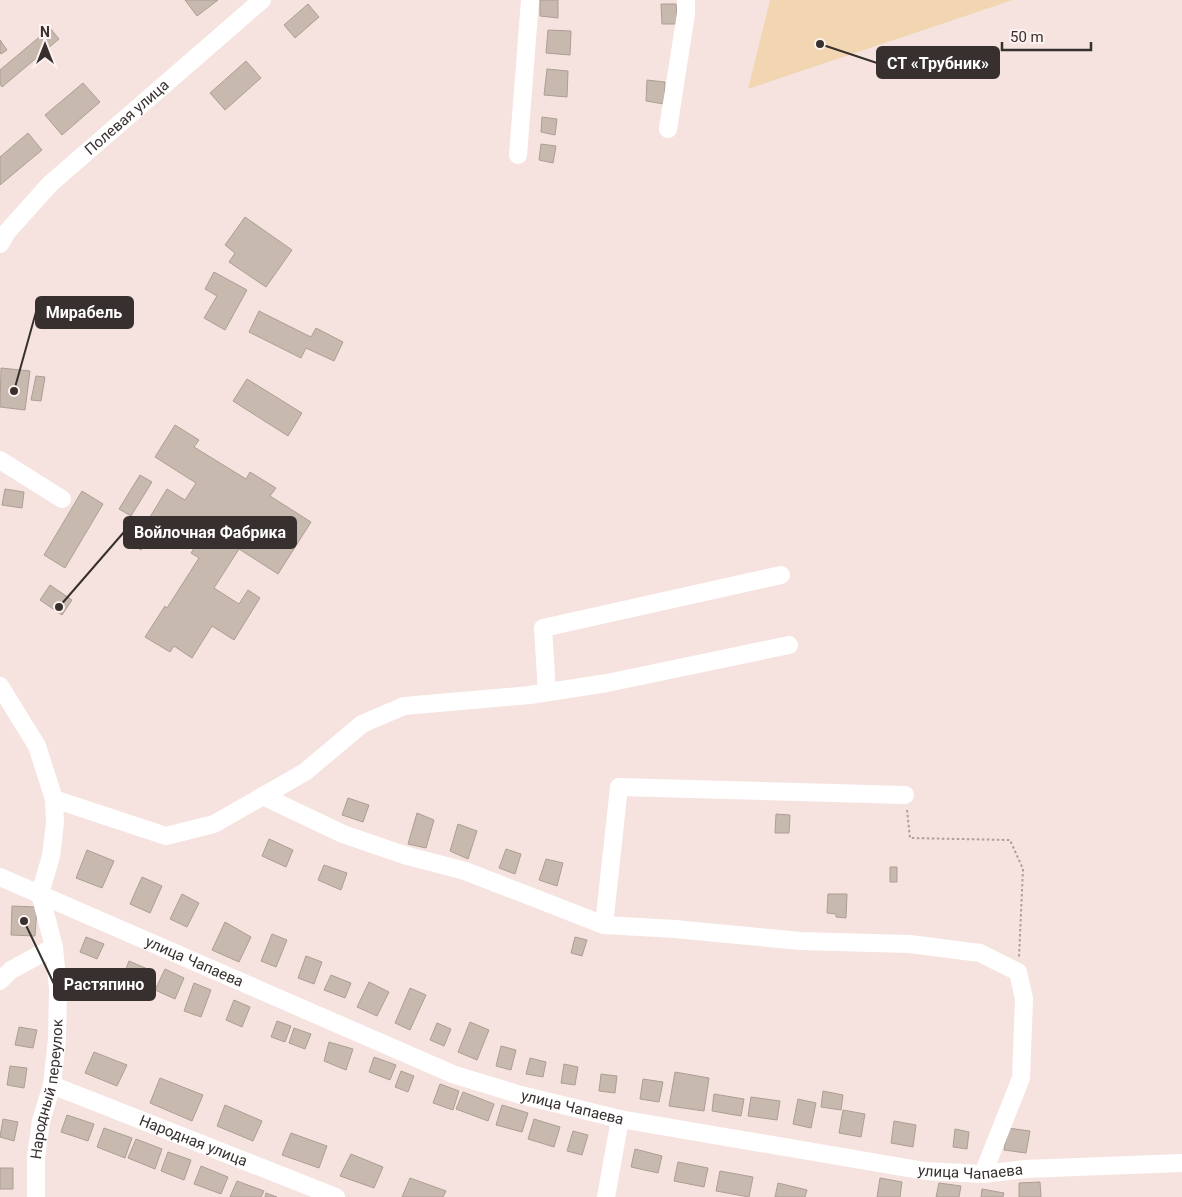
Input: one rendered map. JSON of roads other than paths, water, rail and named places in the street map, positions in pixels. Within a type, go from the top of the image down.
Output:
[{"type":"street","name":"Полевая улица","points":[[2,233],[50,184],[262,0]]},
{"type":"street","points":[[518,155],[530,0]]},
{"type":"street","points":[[668,129],[686,14],[686,0]]},
{"type":"street","points":[[0,460],[62,499]]},
{"type":"street","points":[[548,692],[543,628],[781,575]]},
{"type":"street","points":[[54,799],[166,836],[214,824],[305,772],[362,724],[404,706],[548,692],[607,683],[789,645]]},
{"type":"street","points":[[0,686],[38,746],[54,799],[55,823],[51,856],[40,894]]},
{"type":"street","points":[[604,926],[619,787],[905,795]]},
{"type":"street","points":[[263,796],[343,834],[404,855],[465,871],[604,926],[800,941],[910,944],[980,952],[1018,972],[1024,999],[1021,1078],[983,1174]]},
{"type":"street","name":"улица Чапаева","points":[[0,877],[455,1075],[521,1095],[620,1119],[925,1171],[983,1174],[1025,1169],[1182,1163]]},
{"type":"street","name":"Народный переулок","points":[[36,1197],[36,1158],[41,1121],[52,1085],[58,1040],[58,988],[54,947],[40,894]]},
{"type":"street","points":[[0,981],[11,970],[54,947]]},
{"type":"street","name":"Народная улица","points":[[52,1085],[336,1197]]},
{"type":"street","points":[[606,1197],[620,1119]]},
{"type":"place","name":"СТ «Трубник»","points":[[820,44]]},
{"type":"place","name":"Мирабель","points":[[14,391]]},
{"type":"place","name":"Войлочная Фабрика","points":[[59,607]]},
{"type":"place","name":"Растяпино","points":[[24,921]]}]
